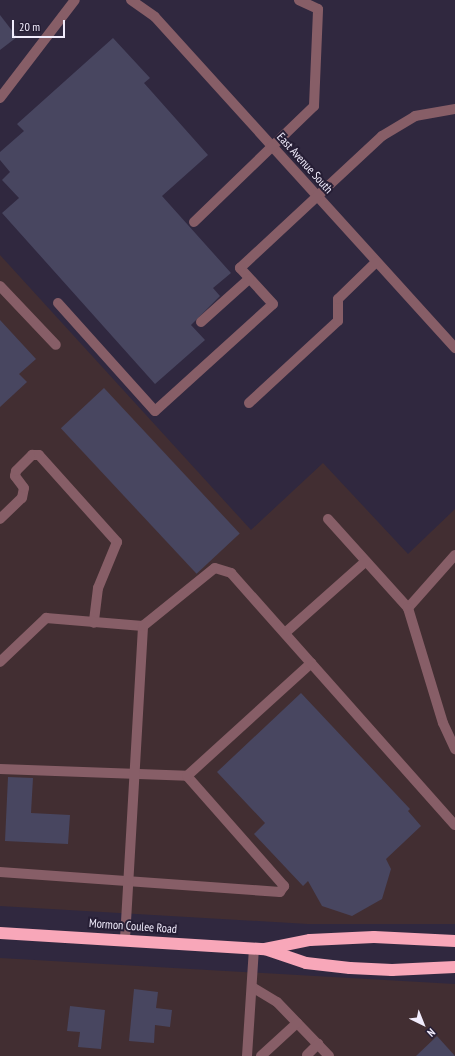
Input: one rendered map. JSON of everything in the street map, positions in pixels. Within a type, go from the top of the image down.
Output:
[{"type":"highway","name":"Mormon Coulee Road","points":[[0,933],[125,939],[259,949],[306,963],[350,968],[392,970],[455,967]]},
{"type":"highway","name":"Mormon Coulee Road","points":[[259,949],[310,940],[374,937],[455,941]]},
{"type":"street","points":[[0,98],[75,0]]},
{"type":"street","name":"East Avenue South","points":[[131,0],[155,17],[455,348]]},
{"type":"street","points":[[194,222],[314,106],[318,9],[299,0]]},
{"type":"street","points":[[58,303],[155,411],[273,304],[240,268],[382,136],[415,116],[455,109]]},
{"type":"street","points":[[249,403],[338,321],[338,299],[376,262]]},
{"type":"street","points":[[201,322],[250,279]]},
{"type":"street","points":[[0,286],[56,345]]},
{"type":"street","points":[[0,519],[22,498],[24,488],[15,476],[16,470],[32,455],[39,455],[117,542],[98,588],[94,623]]},
{"type":"street","points":[[328,519],[408,608],[443,723],[455,749]]},
{"type":"street","points":[[408,608],[455,554]]},
{"type":"street","points":[[285,633],[366,561]]},
{"type":"street","points":[[0,662],[46,618],[143,626],[215,568],[231,573],[455,824]]},
{"type":"street","points":[[125,939],[127,881],[135,774],[143,626]]},
{"type":"street","points":[[0,770],[187,776],[311,663]]},
{"type":"street","points":[[0,872],[280,892],[284,886],[187,776]]},
{"type":"street","points":[[247,1056],[252,987],[259,949]]},
{"type":"street","points":[[252,987],[277,1002],[329,1056]]},
{"type":"street","points":[[261,1056],[297,1022]]},
{"type":"street","points":[[307,1055],[318,1044]]},
{"type":"shaded area","points":[[0,255],[251,530],[323,463],[408,554],[455,509],[455,924],[308,924],[0,906]]},
{"type":"shaded area","points":[[0,958],[455,984],[455,1056],[0,1056]]},
{"type":"building","points":[[0,15],[17,37],[0,50]]},
{"type":"building","points":[[113,38],[150,78],[144,83],[208,155],[162,196],[231,273],[213,288],[220,296],[191,325],[205,340],[155,384],[2,213],[19,198],[2,180],[10,172],[0,160],[0,152],[24,131],[17,124]]},
{"type":"building","points":[[0,320],[36,359],[19,374],[27,382],[0,407]]},
{"type":"building","points":[[104,388],[240,534],[197,574],[61,428]]},
{"type":"building","points":[[301,693],[410,809],[408,811],[421,826],[386,859],[391,869],[382,899],[352,916],[322,906],[308,881],[303,886],[254,834],[265,823],[217,772]]},
{"type":"building","points":[[8,777],[33,778],[31,813],[70,815],[68,844],[5,841]]},
{"type":"building","points":[[134,989],[158,992],[156,1008],[172,1010],[170,1027],[155,1025],[154,1043],[129,1041]]},
{"type":"building","points":[[70,1006],[105,1010],[101,1049],[78,1047],[80,1032],[67,1031]]},
{"type":"building","points":[[437,1036],[455,1056],[416,1056]]}]
